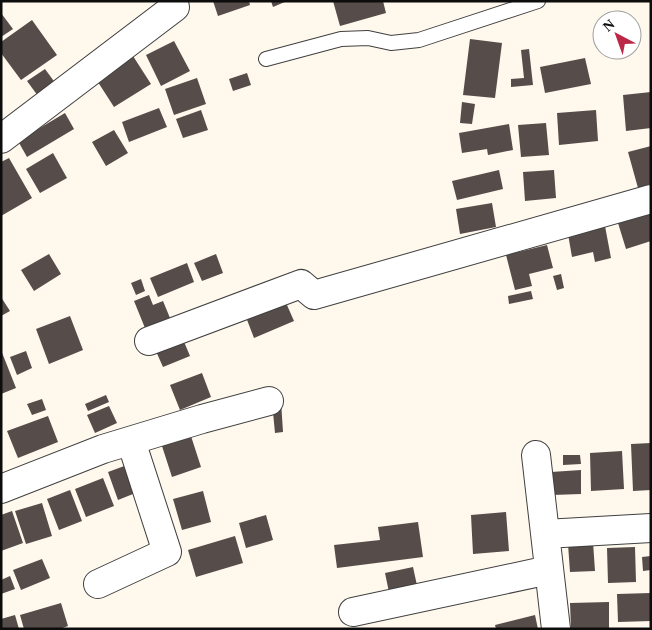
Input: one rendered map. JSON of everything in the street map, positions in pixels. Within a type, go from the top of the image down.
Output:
[{"type":"street","points":[[1,139],[175,7]]},
{"type":"street","points":[[149,341],[301,284],[314,295],[651,200]]},
{"type":"street","points":[[1,489],[102,449],[269,401]]},
{"type":"street","points":[[98,584],[167,552],[131,441]]},
{"type":"street","points":[[536,455],[556,629]]},
{"type":"street","points":[[545,534],[651,528]]},
{"type":"street","points":[[353,612],[549,570]]},
{"type":"lane","points":[[266,59],[341,39],[368,38],[391,43],[419,40],[538,1]]},
{"type":"building","points":[[213,1],[249,1],[250,5],[218,16]]},
{"type":"building","points":[[271,1],[287,1],[273,7]]},
{"type":"building","points":[[333,1],[383,1],[386,13],[340,26]]},
{"type":"building","points":[[1,13],[13,29],[1,37]]},
{"type":"building","points":[[32,20],[57,55],[21,80],[1,53],[1,42]]},
{"type":"building","points":[[470,39],[502,43],[495,98],[463,95]]},
{"type":"building","points":[[174,41],[190,71],[161,86],[146,55]]},
{"type":"building","points":[[529,49],[533,85],[511,87],[511,79],[524,78],[521,50]]},
{"type":"building","points":[[133,56],[151,84],[114,107],[96,79]]},
{"type":"building","points":[[585,58],[591,84],[545,93],[540,67]]},
{"type":"building","points":[[45,69],[56,84],[38,96],[27,81]]},
{"type":"building","points":[[247,73],[251,85],[233,91],[229,79]]},
{"type":"building","points":[[197,78],[206,104],[174,115],[165,89]]},
{"type":"building","points":[[651,92],[651,128],[626,131],[623,95]]},
{"type":"building","points":[[462,102],[475,104],[472,124],[460,123]]},
{"type":"building","points":[[159,108],[167,127],[129,142],[122,122]]},
{"type":"building","points":[[201,110],[208,130],[183,138],[176,119]]},
{"type":"building","points":[[596,110],[598,141],[559,145],[557,113]]},
{"type":"building","points":[[65,113],[74,129],[27,157],[18,141]]},
{"type":"building","points":[[546,123],[549,155],[521,157],[518,125]]},
{"type":"building","points":[[509,124],[513,150],[488,155],[487,149],[462,153],[459,133]]},
{"type":"building","points":[[114,130],[128,153],[106,166],[92,142]]},
{"type":"building","points":[[651,146],[651,184],[638,188],[628,152]]},
{"type":"building","points":[[53,153],[67,178],[40,193],[26,169]]},
{"type":"building","points":[[9,158],[32,198],[1,216],[1,162]]},
{"type":"building","points":[[499,170],[503,189],[457,200],[452,181]]},
{"type":"building","points":[[554,170],[556,198],[525,201],[523,172]]},
{"type":"building","points":[[492,203],[496,227],[460,234],[456,209]]},
{"type":"building","points":[[651,213],[651,241],[626,249],[618,223]]},
{"type":"building","points":[[605,226],[611,258],[595,262],[593,252],[572,257],[568,234]]},
{"type":"building","points":[[547,245],[553,268],[529,274],[532,286],[515,290],[506,255]]},
{"type":"building","points":[[49,254],[61,274],[34,291],[21,270]]},
{"type":"building","points":[[216,254],[223,273],[202,281],[194,263]]},
{"type":"building","points":[[187,263],[194,282],[158,297],[150,278]]},
{"type":"building","points":[[561,274],[564,288],[557,290],[553,276]]},
{"type":"building","points":[[141,279],[145,291],[136,295],[131,283]]},
{"type":"building","points":[[531,291],[533,299],[509,304],[508,296]]},
{"type":"building","points":[[149,295],[153,305],[163,301],[170,318],[145,328],[134,301]]},
{"type":"building","points":[[283,296],[294,321],[254,338],[244,312]]},
{"type":"building","points":[[1,297],[10,311],[1,316]]},
{"type":"building","points":[[70,316],[83,350],[49,364],[36,329]]},
{"type":"building","points":[[182,337],[190,356],[163,367],[155,349]]},
{"type":"building","points":[[1,350],[16,388],[1,394]]},
{"type":"building","points":[[26,351],[32,368],[17,375],[10,357]]},
{"type":"building","points":[[202,373],[211,397],[180,410],[170,385]]},
{"type":"building","points":[[106,395],[109,402],[88,411],[85,404]]},
{"type":"building","points":[[42,399],[46,410],[32,415],[27,404]]},
{"type":"building","points":[[281,401],[283,432],[275,433],[272,402]]},
{"type":"building","points":[[109,406],[117,423],[95,433],[87,415]]},
{"type":"building","points":[[48,416],[58,442],[18,458],[7,431]]},
{"type":"building","points":[[190,433],[201,467],[172,477],[161,443]]},
{"type":"building","points":[[651,443],[651,490],[633,491],[631,444]]},
{"type":"building","points":[[622,451],[624,489],[591,491],[590,453]]},
{"type":"building","points":[[563,455],[580,455],[581,464],[563,465]]},
{"type":"building","points":[[127,465],[138,492],[118,500],[108,472]]},
{"type":"building","points":[[581,470],[581,494],[552,495],[551,472]]},
{"type":"building","points":[[103,478],[114,506],[86,517],[75,489]]},
{"type":"building","points":[[70,490],[82,521],[59,530],[47,499]]},
{"type":"building","points":[[203,491],[211,522],[182,530],[173,499]]},
{"type":"building","points":[[42,503],[52,536],[26,544],[15,511]]},
{"type":"building","points":[[12,511],[23,543],[1,551],[1,515]]},
{"type":"building","points":[[506,512],[509,551],[473,554],[471,515]]},
{"type":"building","points":[[266,515],[273,540],[246,548],[239,523]]},
{"type":"building","points":[[418,522],[423,557],[337,568],[334,545],[380,540],[378,527]]},
{"type":"building","points":[[235,536],[243,563],[196,577],[188,550]]},
{"type":"building","points":[[593,542],[595,571],[570,572],[568,544]]},
{"type":"building","points":[[635,547],[636,582],[608,583],[607,548]]},
{"type":"building","points":[[651,556],[651,570],[643,571],[642,557]]},
{"type":"building","points":[[42,559],[50,578],[21,590],[13,570]]},
{"type":"building","points":[[413,567],[418,590],[390,597],[385,573]]},
{"type":"building","points":[[10,576],[15,589],[1,594],[1,580]]},
{"type":"building","points":[[651,593],[651,621],[618,622],[617,594]]},
{"type":"building","points":[[609,602],[609,629],[571,629],[570,603]]},
{"type":"building","points":[[61,603],[68,626],[60,629],[24,629],[20,615]]},
{"type":"building","points":[[15,615],[19,629],[1,629],[1,619]]},
{"type":"building","points":[[535,615],[538,629],[496,629],[495,625]]}]
